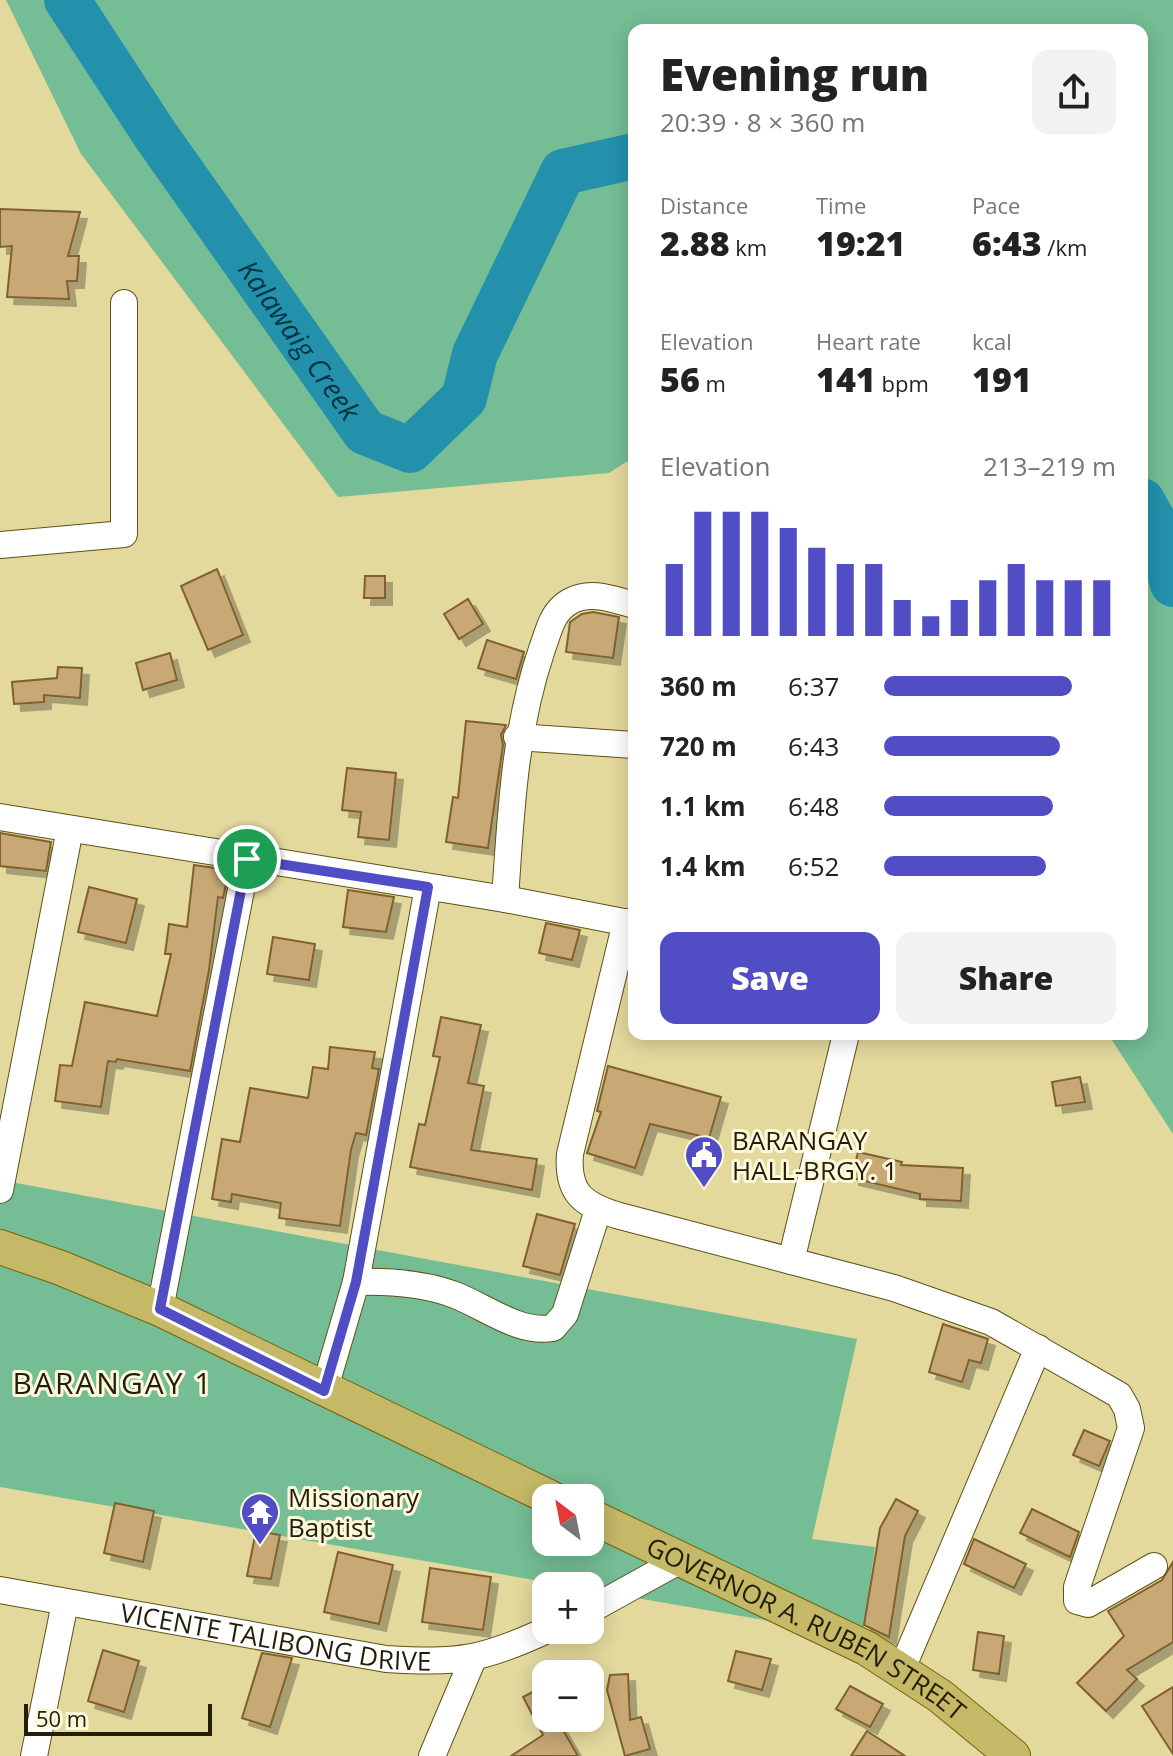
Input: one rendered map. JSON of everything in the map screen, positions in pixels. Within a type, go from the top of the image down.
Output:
[{"type":"main road","points":[[0,1247],[61,1268],[160,1309],[532,1489]]},
{"type":"main road","name":"GOVERNOR A. RUBEN STREET","points":[[604,1522],[866,1648],[940,1696],[1013,1756]]},
{"type":"street","points":[[0,545],[124,534],[124,303]]},
{"type":"street","points":[[505,899],[517,737],[530,685],[555,612],[570,601],[595,595],[628,603]]},
{"type":"street","points":[[517,737],[628,745]]},
{"type":"street","points":[[0,817],[505,899],[628,923]]},
{"type":"street","points":[[0,1190],[70,829]]},
{"type":"street","points":[[160,1309],[247,859]]},
{"type":"street","points":[[324,1391],[356,1282],[428,887]]},
{"type":"street","points":[[628,931],[570,1154],[568,1177],[576,1194],[598,1210],[894,1288],[991,1322],[1119,1395],[1127,1409],[1131,1428],[1077,1587],[1077,1601],[1088,1604],[1154,1566]]},
{"type":"street","points":[[791,1261],[845,1040]]},
{"type":"street","points":[[356,1282],[398,1281],[453,1294],[536,1331],[553,1328],[565,1314],[598,1210]]},
{"type":"street","points":[[901,1671],[1038,1348]]},
{"type":"street","points":[[604,1602],[684,1558]]},
{"type":"street","name":"VICENTE TALIBONG DRIVE","points":[[0,1590],[386,1659],[450,1662],[473,1659],[505,1650],[532,1637]]},
{"type":"street","points":[[34,1756],[65,1603]]},
{"type":"street","points":[[432,1756],[473,1659]]},
{"type":"green space","points":[[6,0],[1173,0],[1173,1134],[1112,1040],[1148,1040],[1148,24],[628,24],[628,461],[609,473],[338,497],[81,154]]},
{"type":"green space","points":[[0,1180],[857,1339],[812,1539],[875,1547],[862,1637],[604,1592],[604,1572],[532,1572],[532,1580],[0,1487]]},
{"type":"building","points":[[0,209],[80,212],[68,256],[79,256],[77,281],[67,281],[69,299],[7,297],[12,246],[0,247]]},
{"type":"building","points":[[217,569],[243,635],[208,650],[181,586]]},
{"type":"building","points":[[365,576],[385,576],[385,598],[364,598]]},
{"type":"building","points":[[468,599],[483,624],[459,639],[444,614]]},
{"type":"building","points":[[593,612],[619,617],[613,658],[566,652],[570,622],[582,614]]},
{"type":"building","points":[[487,640],[524,652],[516,679],[478,668]]},
{"type":"building","points":[[170,653],[177,680],[143,690],[136,663]]},
{"type":"building","points":[[58,667],[82,668],[80,698],[44,695],[44,702],[14,704],[12,682],[57,678]]},
{"type":"building","points":[[466,721],[506,725],[501,735],[503,745],[488,848],[446,842],[453,797],[458,798]]},
{"type":"building","points":[[347,768],[396,773],[389,840],[358,837],[361,812],[342,810]]},
{"type":"building","points":[[0,833],[51,842],[46,871],[0,866]]},
{"type":"building","points":[[194,865],[229,870],[223,898],[218,897],[209,970],[190,1071],[117,1059],[116,1062],[108,1061],[101,1107],[55,1101],[60,1065],[72,1066],[85,1002],[157,1016],[171,954],[165,954],[169,924],[187,927]]},
{"type":"building","points":[[89,887],[137,899],[126,943],[78,932]]},
{"type":"building","points":[[348,890],[394,897],[386,932],[343,927]]},
{"type":"building","points":[[546,923],[580,930],[572,960],[539,953]]},
{"type":"building","points":[[273,937],[315,944],[309,980],[267,974]]},
{"type":"building","points":[[441,1017],[481,1025],[468,1083],[484,1086],[471,1150],[537,1159],[532,1190],[410,1167],[419,1124],[425,1125],[440,1057],[433,1056]]},
{"type":"building","points":[[330,1047],[375,1052],[372,1068],[379,1069],[366,1135],[356,1133],[351,1150],[340,1226],[279,1218],[281,1203],[232,1194],[231,1202],[212,1199],[222,1139],[240,1142],[250,1088],[308,1098],[313,1067],[328,1069]]},
{"type":"building","points":[[608,1066],[721,1097],[709,1138],[650,1124],[635,1168],[587,1153],[601,1112],[597,1111]]},
{"type":"building","points":[[1080,1077],[1085,1102],[1056,1106],[1052,1082]]},
{"type":"building","points":[[858,1152],[902,1162],[901,1165],[963,1168],[961,1201],[920,1199],[920,1194],[852,1178]]},
{"type":"building","points":[[537,1214],[575,1224],[560,1275],[523,1266]]},
{"type":"building","points":[[943,1324],[988,1339],[981,1363],[969,1360],[962,1382],[929,1372]]},
{"type":"building","points":[[1084,1430],[1110,1441],[1099,1466],[1073,1455]]},
{"type":"building","points":[[896,1499],[918,1511],[905,1536],[889,1637],[864,1625],[880,1528]]},
{"type":"building","points":[[115,1503],[154,1511],[143,1562],[104,1553]]},
{"type":"building","points":[[1032,1509],[1079,1532],[1070,1557],[1020,1533]]},
{"type":"building","name":"Missionary Baptist","points":[[256,1531],[280,1535],[271,1579],[247,1576]]},
{"type":"building","points":[[974,1539],[1026,1564],[1014,1588],[964,1564]]},
{"type":"building","points":[[338,1552],[393,1565],[379,1624],[324,1612]]},
{"type":"building","points":[[1173,1562],[1173,1642],[1127,1670],[1137,1679],[1106,1711],[1077,1683],[1124,1636],[1108,1611],[1162,1580]]},
{"type":"building","points":[[430,1568],[491,1577],[483,1630],[422,1622]]},
{"type":"building","points":[[978,1632],[1004,1636],[999,1674],[973,1670]]},
{"type":"building","points":[[103,1650],[139,1661],[124,1712],[88,1701]]},
{"type":"building","points":[[736,1651],[771,1659],[762,1690],[728,1681]]},
{"type":"building","points":[[262,1653],[292,1658],[270,1727],[242,1718]]},
{"type":"building","points":[[628,1674],[630,1720],[641,1717],[650,1749],[625,1756],[607,1690],[610,1675]]},
{"type":"building","points":[[850,1686],[883,1704],[870,1727],[836,1709]]},
{"type":"building","points":[[1173,1687],[1173,1754],[1142,1706]]},
{"type":"building","points":[[532,1692],[532,1714],[523,1697]]},
{"type":"building","points":[[867,1731],[905,1756],[851,1756]]},
{"type":"building","points":[[541,1732],[564,1732],[578,1756],[511,1756],[543,1735]]},
{"type":"waterway","name":"Kalawaig Creek","points":[[67,0],[154,133],[365,432],[410,450],[464,398],[475,354],[563,172],[628,157]]},
{"type":"waterway","name":"Kalawaig Creek","points":[[1148,512],[1157,528],[1173,584]]},
{"type":"place","name":"BARANGAY HALL-BRGY. 1","points":[[704,1189]]},
{"type":"place","name":"Missionary Baptist","points":[[260,1546]]},
{"type":"district","name":"BARANGAY 1","points":[[113,1382]]},
{"type":"route","points":[[247,859],[428,887],[356,1282],[324,1391],[160,1309],[247,859]]}]
